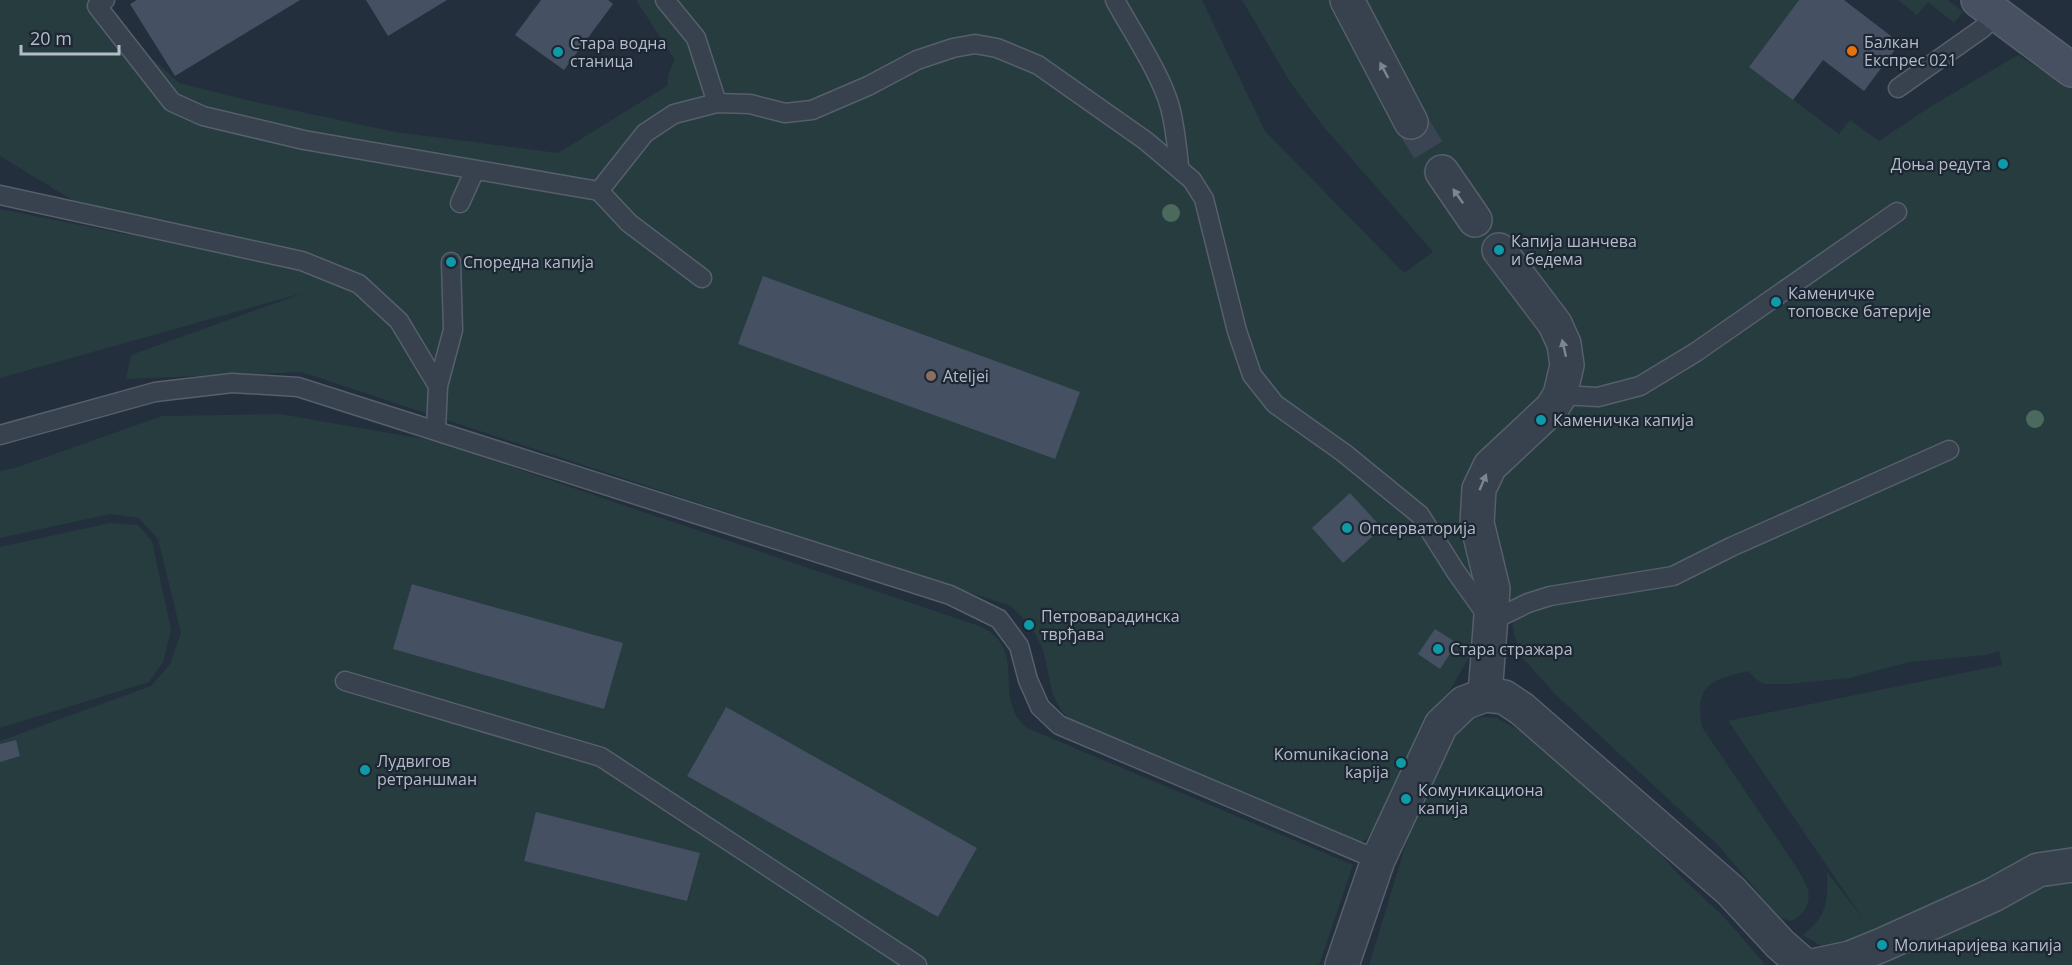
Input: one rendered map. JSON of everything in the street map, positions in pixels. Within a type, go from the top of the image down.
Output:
[{"type":"main road","points":[[1986,7],[2072,70]]},
{"type":"street","points":[[1347,0],[1411,122]]},
{"type":"street","points":[[1442,172],[1475,220]]},
{"type":"street","points":[[1485,695],[1492,589],[1477,524],[1479,489],[1490,466],[1547,414],[1560,395],[1567,365],[1564,344],[1555,324],[1498,250]]},
{"type":"street","points":[[1342,965],[1378,860],[1441,725],[1464,703],[1485,695],[1504,697],[1522,709],[1731,891],[1780,944],[1804,965]]},
{"type":"street","points":[[1817,965],[1850,958],[1882,945],[1993,895],[2038,870],[2072,865]]},
{"type":"lane","points":[[105,0],[97,6],[172,102],[203,116],[304,140],[599,191],[629,223],[702,278]]},
{"type":"lane","points":[[665,0],[696,38],[717,103]]},
{"type":"lane","points":[[1115,0],[1158,79],[1169,105],[1179,166]]},
{"type":"lane","points":[[1898,88],[1983,28],[1986,7]]},
{"type":"lane","points":[[599,191],[645,133],[674,114],[717,103],[750,104],[785,114],[812,110],[868,86],[917,60],[953,48],[975,44],[998,48],[1038,65],[1146,141],[1179,166],[1192,180],[1204,199],[1237,331],[1252,375],[1275,404],[1344,453],[1420,514],[1456,572],[1491,621],[1528,603],[1550,596],[1673,576],[1731,547],[1949,450]]},
{"type":"lane","points":[[460,203],[475,170]]},
{"type":"lane","points":[[0,195],[302,261],[359,284],[399,321],[438,386]]},
{"type":"lane","points":[[1560,395],[1598,397],[1640,386],[1696,352],[1896,212]]},
{"type":"lane","points":[[436,430],[438,386],[453,330],[452,262]]},
{"type":"lane","points":[[0,435],[154,392],[232,383],[298,387],[950,594],[999,619],[1019,646],[1028,680],[1040,706],[1059,724],[1378,860]]},
{"type":"lane","points":[[345,681],[601,757],[917,965]]},
{"type":"green space","points":[[0,0],[106,0],[149,56],[179,83],[395,132],[558,153],[667,86],[669,72],[675,60],[636,0],[1202,0],[1265,131],[1404,273],[1433,252],[1323,126],[1290,82],[1242,0],[1799,0],[1749,67],[1839,134],[1850,120],[1879,141],[1933,105],[2018,55],[2072,89],[2072,854],[1851,946],[1823,947],[1803,935],[1817,921],[1824,908],[1827,872],[1864,920],[1728,721],[2002,665],[1999,651],[1986,655],[1909,662],[1849,678],[1788,684],[1765,684],[1748,671],[1716,681],[1708,686],[1701,701],[1702,727],[1797,868],[1809,893],[1805,909],[1790,921],[1780,917],[1720,847],[1555,694],[1521,656],[1514,634],[1507,592],[1418,745],[1395,794],[1366,840],[1357,844],[1068,718],[1052,691],[1040,643],[1031,628],[1011,606],[301,372],[126,379],[131,355],[303,293],[0,378],[0,209],[130,235],[0,156]]},
{"type":"green space","points":[[1898,0],[1948,0],[1963,12],[1954,23],[1928,2],[1917,15]]},
{"type":"green space","points":[[280,414],[435,441],[982,627],[1002,645],[1008,665],[1011,700],[1016,715],[1027,728],[1353,865],[1319,965],[0,965],[0,741],[151,686],[170,664],[181,633],[158,539],[139,518],[110,514],[0,538],[0,471],[15,468],[162,416]],"holes":[[[413,584],[622,643],[394,648]],[[725,708],[977,848],[938,917],[687,776]],[[537,812],[699,853],[688,901],[524,861]]]},
{"type":"green space","points":[[110,523],[138,525],[152,541],[171,630],[163,662],[149,682],[0,728],[0,547]]},
{"type":"green space","points":[[1484,717],[1497,718],[1528,735],[1623,812],[1680,876],[1723,916],[1764,963],[1762,965],[1369,965],[1418,805],[1456,724]]},
{"type":"green space","points":[[2072,875],[2072,965],[1868,965],[1888,954],[1961,929],[2013,897]]},
{"type":"building","points":[[137,0],[300,0],[175,76],[130,4]]},
{"type":"building","points":[[366,0],[447,0],[388,36]]},
{"type":"building","name":"Стара водна станица","points":[[541,0],[608,0],[613,4],[564,70],[515,35]]},
{"type":"building","name":"Балкан Експрес 021","points":[[1799,0],[1844,0],[1900,43],[1864,91],[1823,60],[1793,100],[1749,67]]},
{"type":"building","name":"Ateljei","points":[[763,276],[1080,392],[1055,459],[738,344]]},
{"type":"building","name":"Опсерваторија","points":[[1350,493],[1382,528],[1343,563],[1312,528]]},
{"type":"building","points":[[412,584],[623,643],[604,709],[393,649]]},
{"type":"building","name":"Стара стражара","points":[[1435,629],[1457,643],[1440,669],[1418,654]]},
{"type":"building","points":[[726,707],[977,848],[938,917],[687,776]]},
{"type":"building","points":[[16,740],[20,756],[0,762],[0,744]]},
{"type":"building","points":[[536,812],[700,853],[687,901],[524,861]]},
{"type":"tunnel","points":[[1411,122],[1442,172]]},
{"type":"place","name":"Балкан Експрес 021","points":[[1852,51]]},
{"type":"place","name":"Стара водна станица","points":[[558,52]]},
{"type":"place","name":"Доња редута","points":[[2003,164]]},
{"type":"place","name":"Капија шанчева и бедема","points":[[1499,250]]},
{"type":"place","name":"Споредна капија","points":[[451,262]]},
{"type":"place","name":"Каменичке топовске батерије","points":[[1776,302]]},
{"type":"place","name":"Ateljei","points":[[931,376]]},
{"type":"place","name":"Каменичка капија","points":[[1541,420]]},
{"type":"place","name":"Опсерваторија","points":[[1347,528]]},
{"type":"place","name":"Петроварадинска тврђава","points":[[1029,625]]},
{"type":"place","name":"Стара стражара","points":[[1438,649]]},
{"type":"place","name":"Komunikaciona kapija","points":[[1401,763]]},
{"type":"place","name":"Лудвигов ретраншман","points":[[365,770]]},
{"type":"place","name":"Комуникациона капија","points":[[1406,799]]},
{"type":"place","name":"Молинаријева капија","points":[[1882,945]]}]
